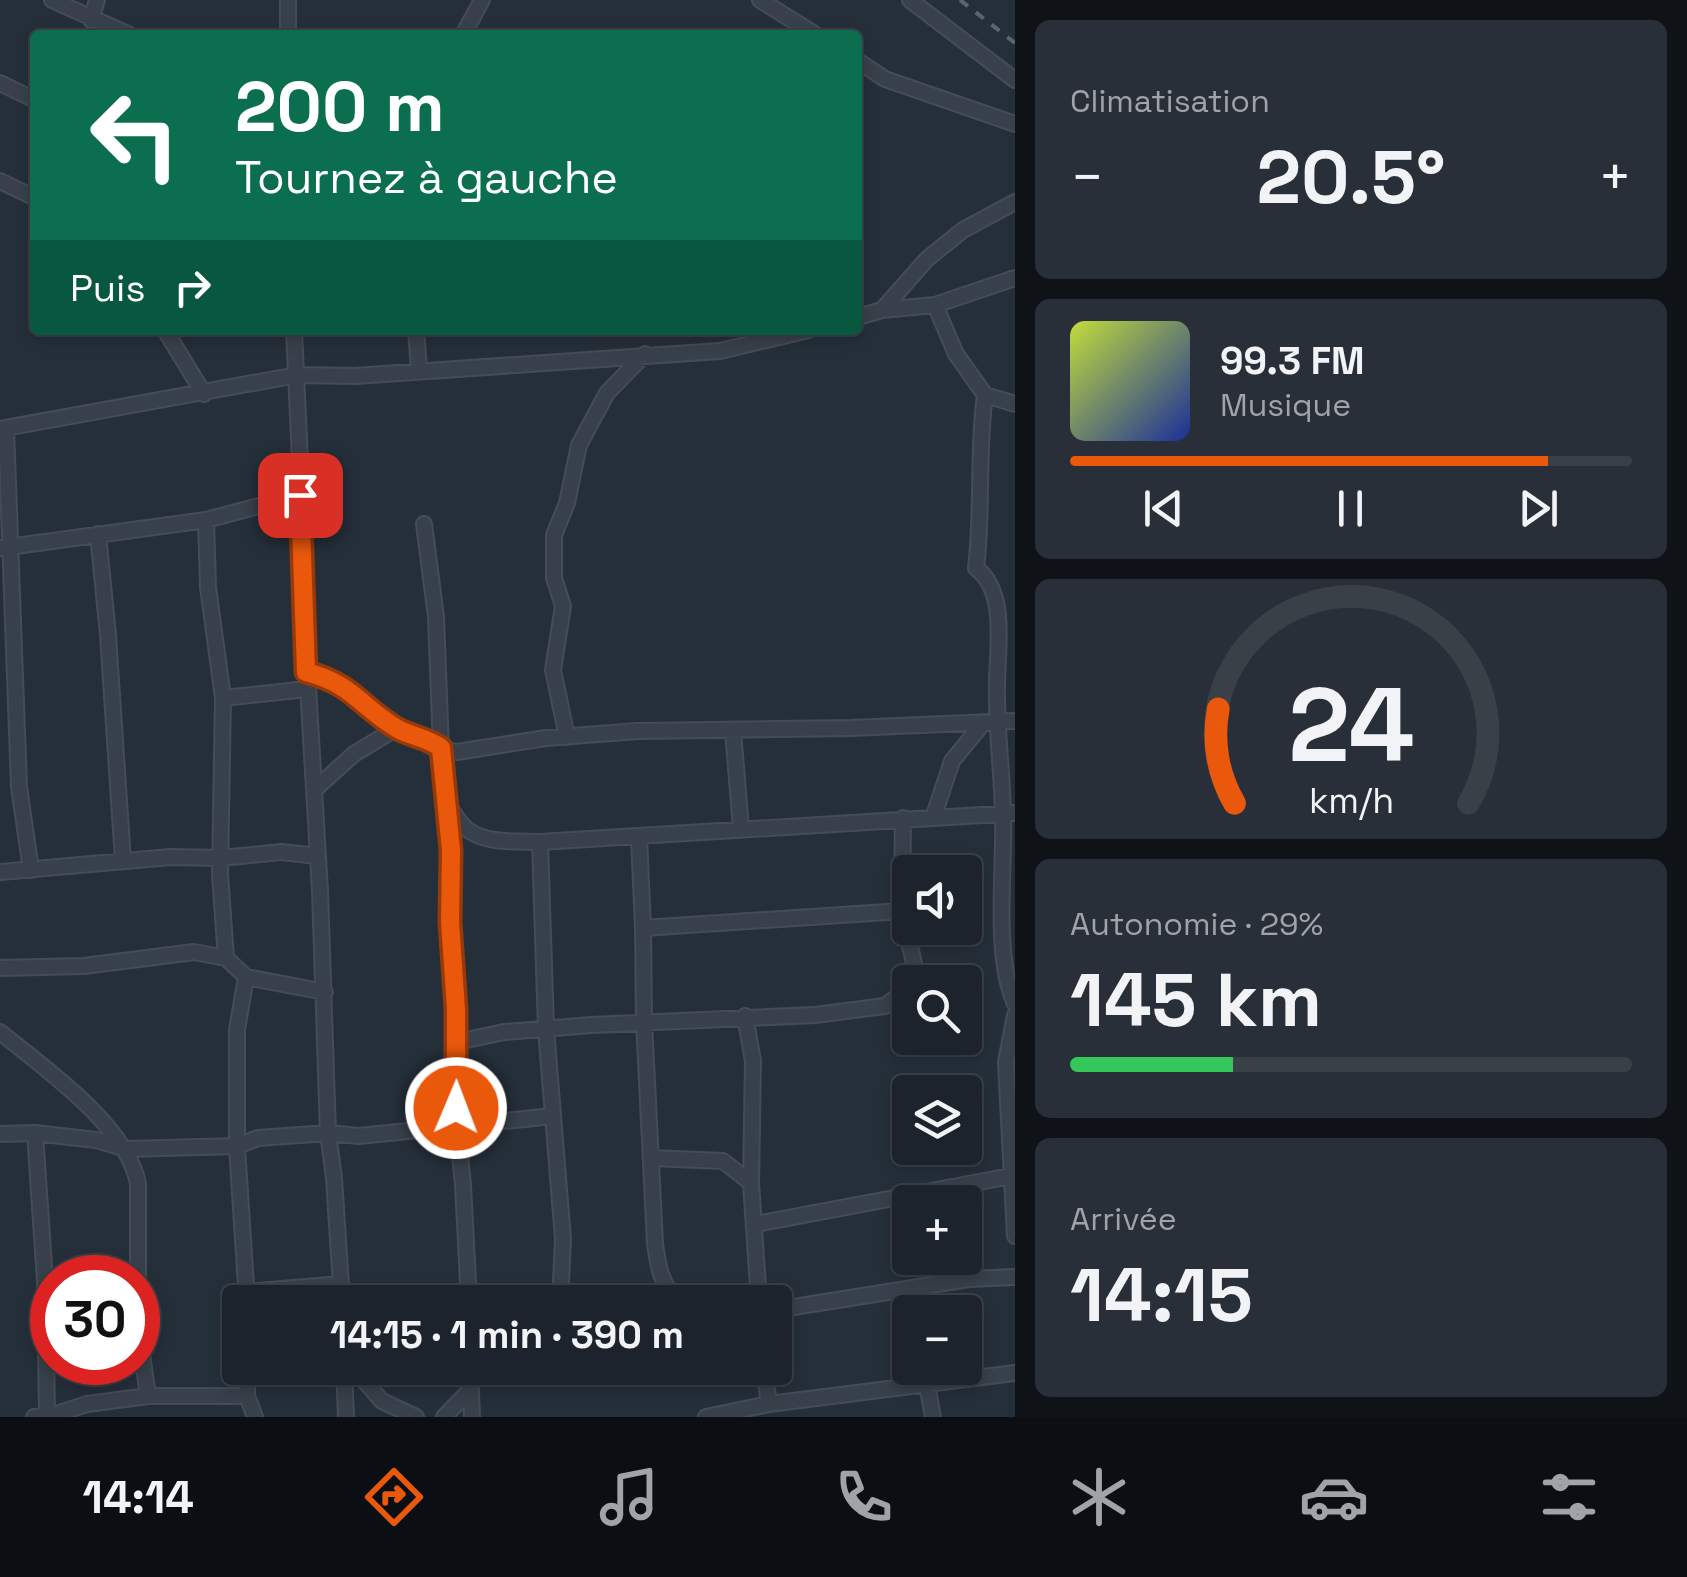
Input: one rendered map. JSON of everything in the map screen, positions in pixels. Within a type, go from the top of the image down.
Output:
[{"type":"street","points":[[52,0],[117,30]]},
{"type":"street","points":[[91,20],[97,0]]},
{"type":"street","points":[[288,0],[288,30]]},
{"type":"street","points":[[465,30],[482,0]]},
{"type":"street","points":[[760,0],[808,30]]},
{"type":"street","points":[[910,0],[1014,80]]},
{"type":"street","points":[[862,65],[884,79],[1014,124]]},
{"type":"street","points":[[0,83],[30,98]]},
{"type":"street","points":[[0,182],[30,196]]},
{"type":"street","points":[[882,310],[927,259],[951,239],[1014,202]]},
{"type":"street","points":[[862,315],[936,305],[1014,278]]},
{"type":"street","points":[[936,305],[956,354],[984,395],[1014,404]]},
{"type":"street","points":[[168,335],[204,394]]},
{"type":"street","points":[[294,335],[328,1133],[342,1284],[335,1285]]},
{"type":"street","points":[[416,335],[419,370]]},
{"type":"street","points":[[30,870],[19,787],[4,548],[3,428],[297,375],[355,376],[720,350],[787,335]]},
{"type":"street","points":[[567,737],[554,670],[563,606],[554,578],[554,536],[567,502],[580,445],[607,393],[645,354]]},
{"type":"street","points":[[984,395],[980,426],[982,525],[976,568],[985,575],[998,618],[998,666],[991,722],[1009,814],[1004,973],[1014,1004]]},
{"type":"street","points":[[4,548],[206,520],[300,495]]},
{"type":"street","points":[[206,520],[208,587],[223,698],[221,858],[226,958]]},
{"type":"street","points":[[424,524],[436,617],[441,748],[451,850],[457,1125],[467,1285]]},
{"type":"street","points":[[98,534],[123,861]]},
{"type":"street","points":[[998,666],[1014,653]]},
{"type":"street","points":[[306,672],[332,678],[397,728],[441,748],[469,752],[638,731],[1014,721]]},
{"type":"street","points":[[223,698],[307,689]]},
{"type":"street","points":[[932,818],[952,762],[991,722]]},
{"type":"street","points":[[314,790],[354,754],[397,728]]},
{"type":"street","points":[[733,731],[741,828]]},
{"type":"street","points":[[447,804],[469,832],[494,840],[540,842],[1009,814]]},
{"type":"street","points":[[903,818],[903,855]]},
{"type":"street","points":[[639,838],[644,1021],[658,1270],[664,1285]]},
{"type":"street","points":[[540,842],[546,1029],[562,1239],[561,1285]]},
{"type":"street","points":[[0,872],[171,857],[221,858],[281,852],[318,856]]},
{"type":"street","points":[[643,928],[892,913]]},
{"type":"street","points":[[0,968],[84,966],[194,952],[226,958],[246,977],[325,992]]},
{"type":"street","points":[[246,977],[238,1030],[237,1146],[246,1285]]},
{"type":"street","points":[[457,1042],[504,1032],[644,1021],[787,1017],[885,1006],[892,1000]]},
{"type":"street","points":[[745,1016],[753,1061],[751,1183],[758,1285]]},
{"type":"street","points":[[1014,1016],[1006,1062],[1014,1236]]},
{"type":"street","points":[[0,1032],[62,1080],[126,1149],[135,1165],[138,1326],[148,1396]]},
{"type":"street","points":[[0,1134],[34,1133],[96,1140],[126,1149],[237,1146],[258,1138],[328,1133],[359,1136],[553,1116]]},
{"type":"street","points":[[34,1133],[45,1281],[42,1416],[87,1404],[148,1396],[248,1396]]},
{"type":"street","points":[[652,1158],[723,1161],[751,1183]]},
{"type":"street","points":[[756,1224],[1011,1176]]},
{"type":"street","points":[[792,1307],[932,1284],[1014,1277]]},
{"type":"street","points":[[982,1377],[1014,1373]]},
{"type":"street","points":[[248,1385],[255,1417]]},
{"type":"street","points":[[368,1385],[382,1401],[416,1417]]},
{"type":"street","points":[[470,1385],[472,1417]]},
{"type":"street","points":[[766,1385],[769,1404]]},
{"type":"street","points":[[706,1417],[769,1404],[928,1385],[933,1417]]},
{"type":"street","points":[[444,1417],[470,1390]]},
{"type":"street","points":[[330,1417],[346,1409]]},
{"type":"railway","points":[[960,0],[1015,43]]},
{"type":"route","points":[[300,495],[306,672],[332,678],[397,728],[441,748],[451,850],[456,1108]]}]
